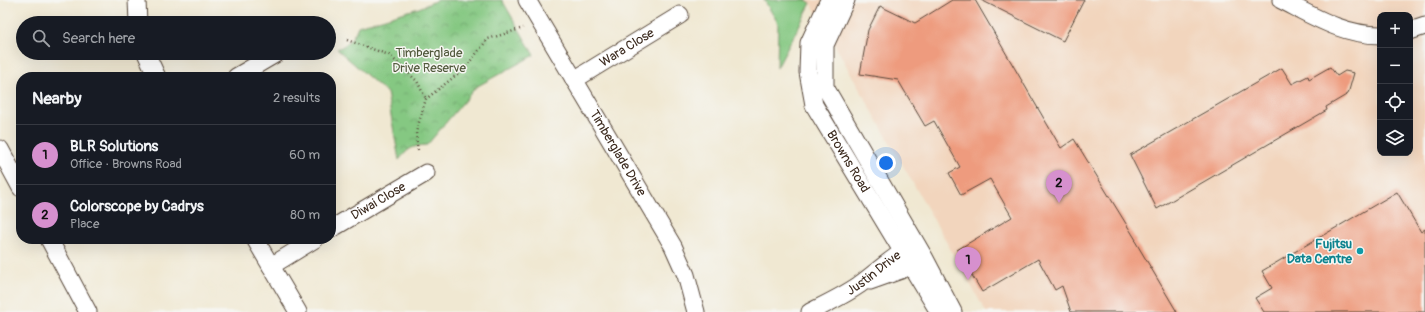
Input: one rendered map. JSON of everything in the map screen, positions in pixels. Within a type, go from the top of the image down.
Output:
[{"type":"street","points":[[137,0],[138,16]]},
{"type":"street","name":"Timberglade Drive","points":[[527,0],[673,246],[686,275],[696,312]]},
{"type":"street","name":"Browns Road","points":[[829,0],[809,43],[808,72],[814,105],[953,312]]},
{"type":"street","name":"Browns Road","points":[[846,0],[825,45],[825,87],[913,254],[939,312]]},
{"type":"street","points":[[1281,0],[1334,27],[1369,35],[1377,35]]},
{"type":"street","name":"Wara Close","points":[[574,80],[680,15]]},
{"type":"street","points":[[1413,30],[1425,26]]},
{"type":"street","points":[[149,60],[155,72]]},
{"type":"street","points":[[245,72],[265,60]]},
{"type":"street","points":[[0,149],[16,179]]},
{"type":"street","name":"Diwai Close","points":[[336,227],[426,173]]},
{"type":"street","points":[[52,244],[88,312]]},
{"type":"street","points":[[258,244],[298,312]]},
{"type":"street","points":[[271,266],[307,244]]},
{"type":"street","name":"Justin Drive","points":[[810,312],[828,304],[859,285],[900,270],[913,254]]},
{"type":"path","points":[[418,150],[416,132],[426,99],[464,69],[488,39],[523,28]]},
{"type":"path","points":[[347,40],[389,55],[417,81],[426,99]]},
{"type":"shaded area","points":[[806,0],[1425,0],[1425,312],[986,312],[811,3]]},
{"type":"green space","name":"Timberglade Drive Reserve","points":[[437,0],[502,0],[534,55],[476,87],[427,145],[417,146],[410,149],[399,160],[387,93],[337,49],[350,40],[355,34],[358,26],[419,8]]},
{"type":"green space","points":[[764,0],[806,0],[811,3],[777,68],[778,23]]},
{"type":"building","points":[[952,0],[975,0],[1061,148],[1074,139],[1136,240],[1135,241],[1177,312],[1071,312],[1062,286],[1055,290],[1038,259],[982,292],[957,250],[1012,217],[990,179],[961,195],[949,173],[960,167],[934,121],[925,126],[898,80],[860,74],[868,30],[880,6],[915,23]]},
{"type":"building","points":[[981,0],[1084,0],[1063,41]]},
{"type":"building","points":[[1330,67],[1337,76],[1345,71],[1354,73],[1348,94],[1326,107],[1327,110],[1157,209],[1130,155],[1282,68],[1292,84],[1308,76],[1309,79]]},
{"type":"building","name":"Fujitsu Data Centre","points":[[1397,192],[1421,232],[1425,229],[1425,312],[1264,312],[1255,298],[1272,288],[1262,271]]},
{"type":"place","name":"Colorscope by Cadrys","points":[[1059,203]]},
{"type":"place","name":"Fujitsu Data Centre","points":[[1360,251]]},
{"type":"place","name":"BLR Solutions","points":[[968,280]]}]
